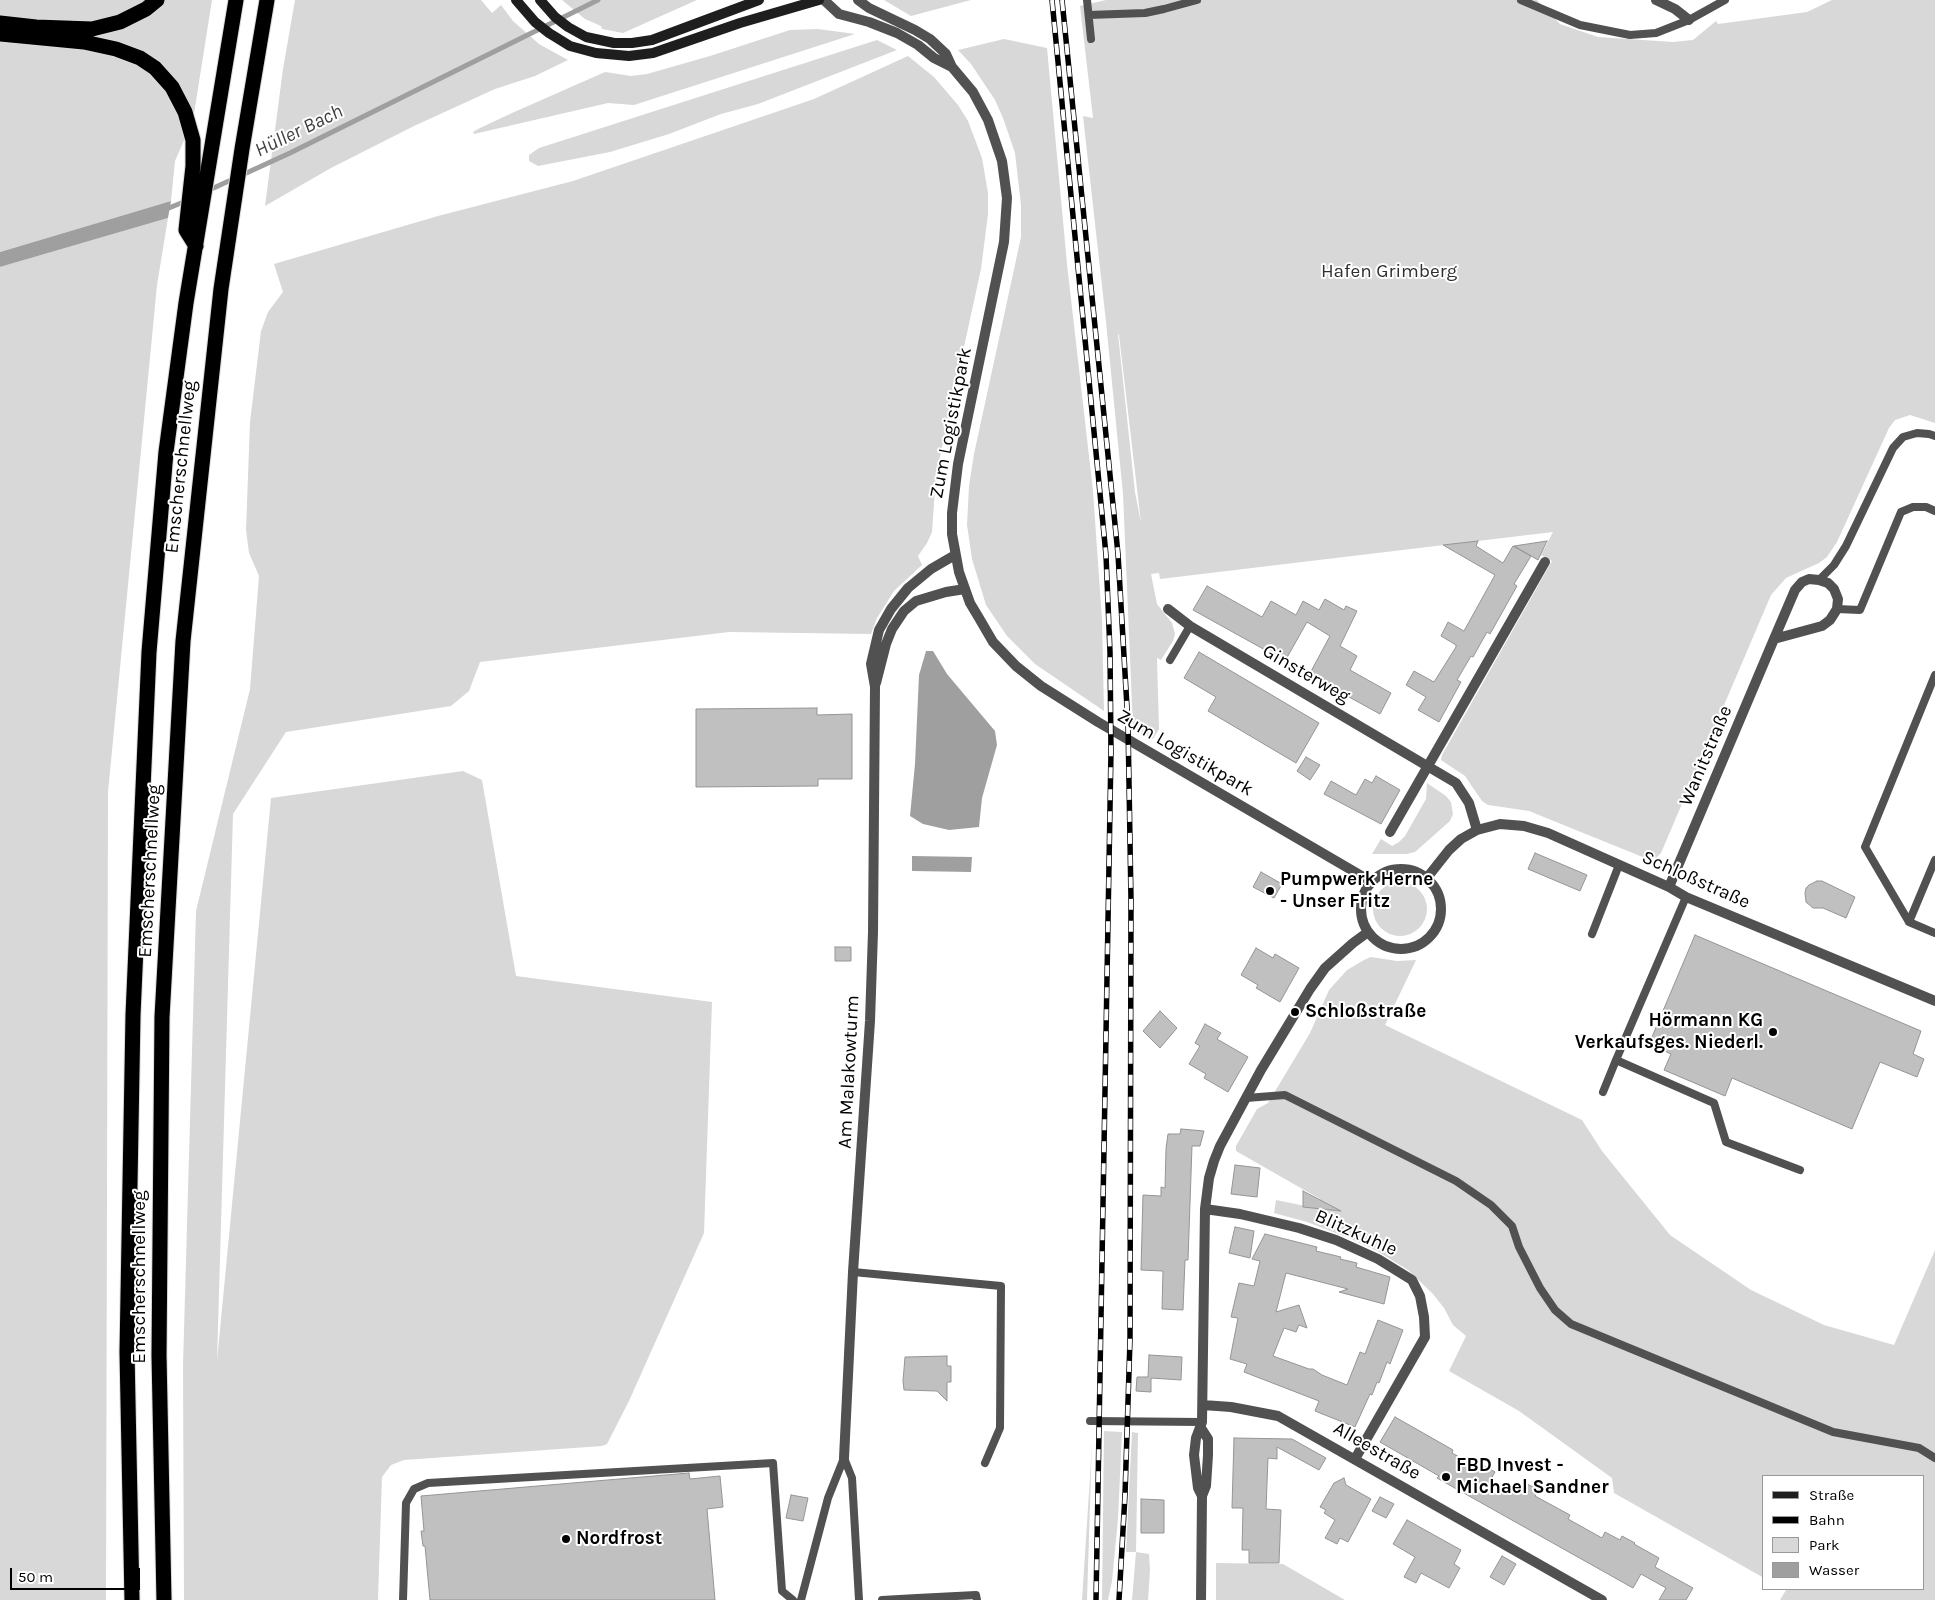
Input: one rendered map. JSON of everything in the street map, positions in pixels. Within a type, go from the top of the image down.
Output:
[{"type":"highway","points":[[0,23],[36,27],[92,29],[120,22],[146,9],[156,0]]},
{"type":"highway","name":"Emscherschnellweg","points":[[132,1600],[127,1352],[133,1015],[149,652],[166,452],[208,159],[236,0]]},
{"type":"highway","name":"Emscherschnellweg","points":[[164,1600],[159,1355],[162,1016],[183,641],[221,289],[267,0]]},
{"type":"highway","points":[[0,34],[84,42],[116,49],[140,58],[155,68],[172,87],[185,112],[192,140],[193,166],[186,230],[196,246]]},
{"type":"street","points":[[540,0],[555,17],[568,27],[586,37],[614,43],[652,40],[759,0]]},
{"type":"street","points":[[519,4],[549,33],[570,46],[583,51],[629,56],[653,53],[740,23],[819,0]]},
{"type":"street","name":"Zum Logistikpark","points":[[824,0],[839,14],[869,22],[897,34],[918,45],[934,58],[952,67]]},
{"type":"street","name":"Zum Logistikpark","points":[[858,0],[869,8],[930,40],[946,54],[952,67],[972,92],[988,120],[1002,161],[1007,198],[1004,242],[955,482],[952,534],[955,555],[965,589],[974,610],[993,642],[1016,666],[1041,686],[1098,722],[1372,882]]},
{"type":"street","points":[[1656,0],[1675,9],[1689,20]]},
{"type":"street","name":"Am Malakowturm","points":[[844,1458],[853,1272],[870,1021],[873,923],[875,687],[871,664],[879,630],[891,609],[908,588],[931,569],[955,555]]},
{"type":"street","points":[[1390,832],[1545,562]]},
{"type":"street","points":[[1774,639],[1822,626],[1830,620],[1837,609],[1838,598],[1834,589],[1828,583],[1819,580]]},
{"type":"street","name":"Wanitstraße","points":[[1670,886],[1795,590],[1802,582],[1819,580]]},
{"type":"street","name":"Am Malakowturm","points":[[875,687],[892,628],[904,611],[916,601],[946,592],[965,589]]},
{"type":"street","name":"Ginsterweg","points":[[1168,609],[1190,626],[1456,783],[1469,803],[1476,830]]},
{"type":"street","name":"Schloßstraße","points":[[1426,879],[1449,850],[1461,839],[1476,830],[1500,824],[1524,826],[1548,833],[1670,886],[1686,897],[1935,1001]]},
{"type":"street","points":[[1398,870],[1408,870],[1426,879],[1436,891],[1440,906],[1437,926],[1427,938],[1414,947],[1394,948],[1384,945],[1368,932],[1362,917],[1362,901],[1372,882],[1384,873],[1398,870]]},
{"type":"street","points":[[1201,1600],[1202,1496],[1198,1488],[1194,1455],[1196,1438],[1202,1425],[1205,1209],[1209,1178],[1220,1146],[1295,1012],[1325,968],[1368,932]]},
{"type":"street","name":"Blitzkuhle","points":[[1205,1209],[1240,1214],[1291,1226],[1336,1240],[1378,1259],[1412,1280],[1420,1296],[1425,1337],[1355,1459]]},
{"type":"street","name":"Alleestraße","points":[[1203,1406],[1231,1407],[1278,1416],[1602,1600]]},
{"type":"lane","points":[[1087,0],[1091,39]]},
{"type":"lane","points":[[1089,15],[1144,13],[1197,0]]},
{"type":"lane","points":[[1521,0],[1580,24],[1630,35],[1656,33],[1689,20],[1725,0]]},
{"type":"lane","points":[[1819,580],[1834,565],[1846,546],[1893,448],[1903,437],[1916,433],[1935,436]]},
{"type":"lane","points":[[1837,609],[1860,610],[1901,512],[1913,507],[1926,507],[1935,511]]},
{"type":"lane","points":[[1170,660],[1190,626]]},
{"type":"lane","points":[[1935,675],[1865,847],[1909,922],[1935,933]]},
{"type":"lane","points":[[1909,922],[1935,860]]},
{"type":"lane","points":[[1592,934],[1619,865]]},
{"type":"lane","points":[[1603,1092],[1686,897]]},
{"type":"lane","points":[[1616,1060],[1714,1103],[1726,1142],[1800,1170]]},
{"type":"lane","points":[[1246,1098],[1285,1095],[1456,1181],[1492,1205],[1512,1226],[1519,1247],[1540,1288],[1555,1310],[1571,1324],[1833,1432],[1919,1448],[1935,1458]]},
{"type":"lane","points":[[853,1272],[1002,1286],[1000,1428],[985,1463]]},
{"type":"lane","points":[[1090,1421],[1202,1425]]},
{"type":"lane","points":[[802,1600],[828,1498],[844,1458]]},
{"type":"lane","points":[[844,1458],[852,1478],[859,1600]]},
{"type":"lane","points":[[403,1600],[406,1503],[414,1489],[428,1483],[773,1463],[782,1590],[793,1600]]},
{"type":"lane","points":[[882,1600],[976,1595],[977,1600]]},
{"type":"green space","points":[[0,0],[212,0],[193,120],[175,161],[171,201],[0,252]]},
{"type":"green space","points":[[295,0],[481,0],[492,13],[501,5],[513,21],[539,44],[568,60],[535,76],[495,89],[414,126],[331,168],[265,206],[283,69]]},
{"type":"green space","points":[[562,0],[697,0],[623,33],[602,29],[601,26],[585,19]]},
{"type":"green space","points":[[884,0],[971,0],[911,16]]},
{"type":"green space","name":"Hafen Grimberg","points":[[1106,0],[1537,0],[1560,24],[1598,37],[1673,42],[1693,40],[1716,21],[1718,24],[1807,12],[1832,0],[1935,0],[1935,423],[1910,415],[1895,420],[1889,428],[1837,542],[1827,557],[1819,563],[1786,578],[1771,595],[1661,853],[1656,858],[1645,858],[1529,811],[1488,805],[1482,801],[1465,776],[1441,760],[1442,755],[1552,561],[1541,555],[1553,532],[1160,579],[1159,573],[1151,574],[1157,604],[1172,623],[1175,634],[1173,641],[1161,660],[1157,658],[1159,729],[1153,739],[1133,728],[1123,494],[1083,116],[1093,118],[1080,6]],"holes":[[[1119,335],[1141,523],[1135,492]]]},
{"type":"green space","points":[[818,29],[855,34],[634,105],[608,103],[474,134],[473,132],[605,72],[631,76],[647,74],[790,30]]},
{"type":"green space","points":[[1004,39],[1047,48],[1067,264],[1093,491],[1102,620],[1104,711],[1035,664],[1007,636],[986,605],[972,559],[967,525],[969,486],[974,454],[1021,237],[1021,205],[1015,153],[1003,118],[995,100],[971,64],[958,50]]},
{"type":"green space","points":[[877,40],[897,50],[758,104],[721,114],[669,134],[610,152],[538,166],[529,161],[529,155],[539,148]]},
{"type":"green space","points":[[908,56],[934,77],[958,105],[968,121],[982,158],[988,193],[988,214],[981,269],[936,475],[932,532],[918,556],[922,565],[894,591],[877,618],[871,634],[729,632],[480,662],[469,691],[451,706],[286,732],[233,814],[217,1361],[271,798],[463,771],[482,780],[516,976],[712,1002],[704,1233],[629,1401],[607,1444],[602,1446],[404,1460],[391,1465],[382,1477],[378,1600],[184,1600],[183,1365],[196,911],[250,689],[259,576],[249,553],[246,530],[250,422],[261,331],[268,312],[283,292],[274,264],[438,216],[573,181],[814,99]]},
{"type":"green space","points":[[168,218],[157,285],[108,792],[106,1600],[0,1600],[0,267]]},
{"type":"green space","points":[[1427,783],[1446,796],[1451,802],[1453,814],[1450,821],[1415,852],[1407,854],[1372,854],[1381,839],[1392,846],[1405,836],[1426,799]]},
{"type":"green space","points":[[1400,882],[1410,884],[1419,890],[1425,899],[1427,909],[1425,919],[1419,928],[1410,934],[1400,936],[1390,934],[1381,928],[1375,919],[1373,909],[1375,899],[1381,890],[1390,884]]},
{"type":"green space","points":[[1371,957],[1397,961],[1416,960],[1385,1025],[1582,1120],[1602,1151],[1670,1235],[1751,1290],[1824,1325],[1894,1345],[1935,1250],[1935,1600],[1780,1600],[1786,1590],[1925,1590],[1925,1475],[1762,1475],[1762,1577],[1614,1493],[1612,1478],[1519,1411],[1449,1371],[1466,1336],[1453,1325],[1444,1308],[1433,1294],[1408,1270],[1377,1251],[1349,1238],[1307,1222],[1274,1213],[1276,1200],[1315,1208],[1320,1199],[1236,1151],[1236,1146],[1257,1109],[1268,1103],[1310,1033],[1329,990],[1347,970]]},
{"type":"green space","points":[[1104,1431],[1122,1432],[1118,1519],[1112,1581],[1108,1600],[1102,1600]]},
{"type":"green space","points":[[1132,1432],[1138,1433],[1136,1552],[1126,1552]]},
{"type":"green space","points":[[1092,1441],[1087,1600],[1082,1600],[1090,1477]]},
{"type":"green space","points":[[1136,1552],[1149,1554],[1148,1600],[1132,1600]]},
{"type":"green space","points":[[1216,1563],[1283,1564],[1345,1600],[1216,1600]]},
{"type":"water","points":[[171,201],[168,218],[0,267],[0,252]]},
{"type":"water","points":[[926,651],[933,651],[947,674],[995,731],[997,745],[982,798],[979,827],[949,830],[923,824],[910,816],[915,764],[919,675]]},
{"type":"water","points":[[912,856],[972,857],[971,872],[912,871]]},
{"type":"building","points":[[1478,541],[1476,546],[1503,563],[1513,546],[1531,556],[1514,584],[1517,586],[1490,634],[1487,632],[1457,680],[1461,682],[1439,722],[1418,710],[1426,697],[1406,685],[1414,671],[1434,682],[1456,647],[1456,645],[1441,636],[1448,622],[1464,631],[1495,575],[1443,545]]},
{"type":"building","points":[[1547,541],[1538,560],[1514,546]]},
{"type":"building","points":[[1207,586],[1262,617],[1271,601],[1296,615],[1303,601],[1319,610],[1325,599],[1344,610],[1346,606],[1357,611],[1340,646],[1357,656],[1350,670],[1391,693],[1380,714],[1309,675],[1330,636],[1307,622],[1285,661],[1193,610]]},
{"type":"building","points":[[1199,652],[1319,723],[1296,763],[1208,711],[1216,697],[1184,678]]},
{"type":"building","points":[[817,708],[817,715],[852,714],[852,779],[818,779],[818,786],[696,787],[696,709]]},
{"type":"building","points":[[1306,757],[1320,765],[1310,780],[1297,771]]},
{"type":"building","points":[[1376,776],[1400,790],[1381,824],[1324,794],[1331,781],[1356,795],[1365,779],[1372,783]]},
{"type":"building","points":[[1535,853],[1587,875],[1580,891],[1528,869]]},
{"type":"building","name":"Pumpwerk Herne - Unser Fritz","points":[[1261,872],[1282,884],[1274,898],[1253,887]]},
{"type":"building","points":[[1817,881],[1822,881],[1855,897],[1846,918],[1823,908],[1813,908],[1806,902],[1806,888]]},
{"type":"building","name":"Hörmann KG Verkaufsges. Niederl.","points":[[1695,935],[1921,1031],[1913,1054],[1924,1059],[1917,1077],[1880,1062],[1852,1129],[1732,1078],[1725,1096],[1664,1070],[1671,1054],[1649,1044]]},
{"type":"building","points":[[835,947],[851,947],[851,961],[835,961]]},
{"type":"building","points":[[1256,948],[1273,958],[1275,954],[1299,968],[1280,1002],[1256,988],[1258,985],[1241,975]]},
{"type":"building","points":[[1160,1011],[1177,1028],[1160,1048],[1143,1031]]},
{"type":"building","points":[[1205,1024],[1221,1033],[1217,1039],[1248,1057],[1228,1092],[1204,1078],[1206,1074],[1189,1064],[1200,1046],[1195,1043]]},
{"type":"building","points":[[1181,1129],[1204,1131],[1200,1146],[1192,1146],[1188,1260],[1185,1260],[1183,1310],[1162,1309],[1163,1271],[1141,1270],[1143,1195],[1161,1196],[1161,1187],[1165,1188],[1168,1134],[1180,1134]]},
{"type":"building","points":[[1235,1165],[1260,1168],[1257,1197],[1231,1194]]},
{"type":"building","points":[[1303,1191],[1341,1211],[1303,1207]]},
{"type":"building","points":[[1235,1227],[1254,1231],[1250,1258],[1229,1253]]},
{"type":"building","points":[[1265,1234],[1317,1247],[1316,1251],[1341,1257],[1340,1259],[1357,1263],[1356,1267],[1390,1277],[1384,1304],[1339,1292],[1348,1289],[1286,1273],[1276,1312],[1299,1305],[1307,1328],[1299,1325],[1296,1332],[1284,1328],[1273,1356],[1313,1369],[1322,1375],[1347,1385],[1360,1352],[1365,1354],[1378,1320],[1403,1330],[1390,1364],[1387,1362],[1379,1383],[1377,1382],[1372,1395],[1370,1394],[1355,1427],[1315,1411],[1319,1401],[1244,1372],[1247,1364],[1230,1359],[1238,1318],[1231,1317],[1239,1283],[1254,1286],[1260,1261],[1252,1259]]},
{"type":"building","points":[[1149,1355],[1182,1357],[1181,1380],[1151,1378],[1151,1392],[1136,1391],[1137,1377],[1148,1377]]},
{"type":"building","points":[[947,1356],[947,1366],[951,1366],[951,1382],[947,1382],[947,1401],[937,1391],[904,1390],[905,1357]]},
{"type":"building","points":[[1395,1417],[1453,1450],[1452,1453],[1479,1468],[1481,1464],[1495,1472],[1491,1479],[1519,1494],[1525,1483],[1539,1490],[1535,1496],[1570,1515],[1568,1519],[1602,1538],[1605,1532],[1620,1540],[1622,1536],[1659,1558],[1655,1567],[1693,1588],[1686,1600],[1659,1600],[1666,1588],[1641,1574],[1633,1588],[1437,1478],[1439,1476],[1380,1442]]},
{"type":"building","points":[[1234,1438],[1292,1439],[1326,1458],[1319,1470],[1277,1447],[1277,1459],[1268,1458],[1266,1509],[1281,1510],[1279,1563],[1249,1563],[1249,1550],[1242,1550],[1243,1508],[1232,1508]]},
{"type":"building","name":"Nordfrost","points":[[689,1473],[690,1479],[720,1476],[723,1507],[707,1509],[715,1600],[430,1600],[425,1546],[423,1546],[421,1531],[424,1531],[421,1496]]},
{"type":"building","points":[[1344,1478],[1346,1485],[1371,1499],[1348,1542],[1340,1538],[1337,1544],[1325,1538],[1335,1520],[1324,1513],[1326,1510],[1320,1507],[1334,1483]]},
{"type":"building","points":[[791,1495],[808,1498],[803,1521],[786,1518]]},
{"type":"building","points":[[1380,1497],[1394,1504],[1386,1518],[1372,1511]]},
{"type":"building","points":[[1141,1499],[1164,1500],[1164,1533],[1141,1533]]},
{"type":"building","points":[[1407,1520],[1461,1550],[1454,1564],[1460,1568],[1449,1588],[1421,1573],[1416,1583],[1404,1577],[1415,1557],[1393,1544]]},
{"type":"building","points":[[1502,1556],[1516,1564],[1504,1585],[1490,1577]]},
{"type":"waterway","name":"Hüller Bach","points":[[207,191],[290,153],[598,0]]},
{"type":"waterway","name":"Hüller Bach","points":[[164,210],[186,201]]},
{"type":"railway","points":[[1052,0],[1106,555],[1110,652],[1111,751],[1096,1600]]},
{"type":"railway","points":[[1062,0],[1118,554],[1128,724],[1131,900],[1130,1340],[1125,1495],[1119,1600]]},
{"type":"place","name":"Pumpwerk Herne - Unser Fritz","points":[[1270,891]]},
{"type":"place","name":"Schloßstraße","points":[[1295,1012]]},
{"type":"place","name":"Hörmann KG Verkaufsges. Niederl.","points":[[1773,1032]]},
{"type":"place","name":"FBD Invest - Michael Sandner","points":[[1446,1477]]},
{"type":"place","name":"Nordfrost","points":[[566,1539]]}]
